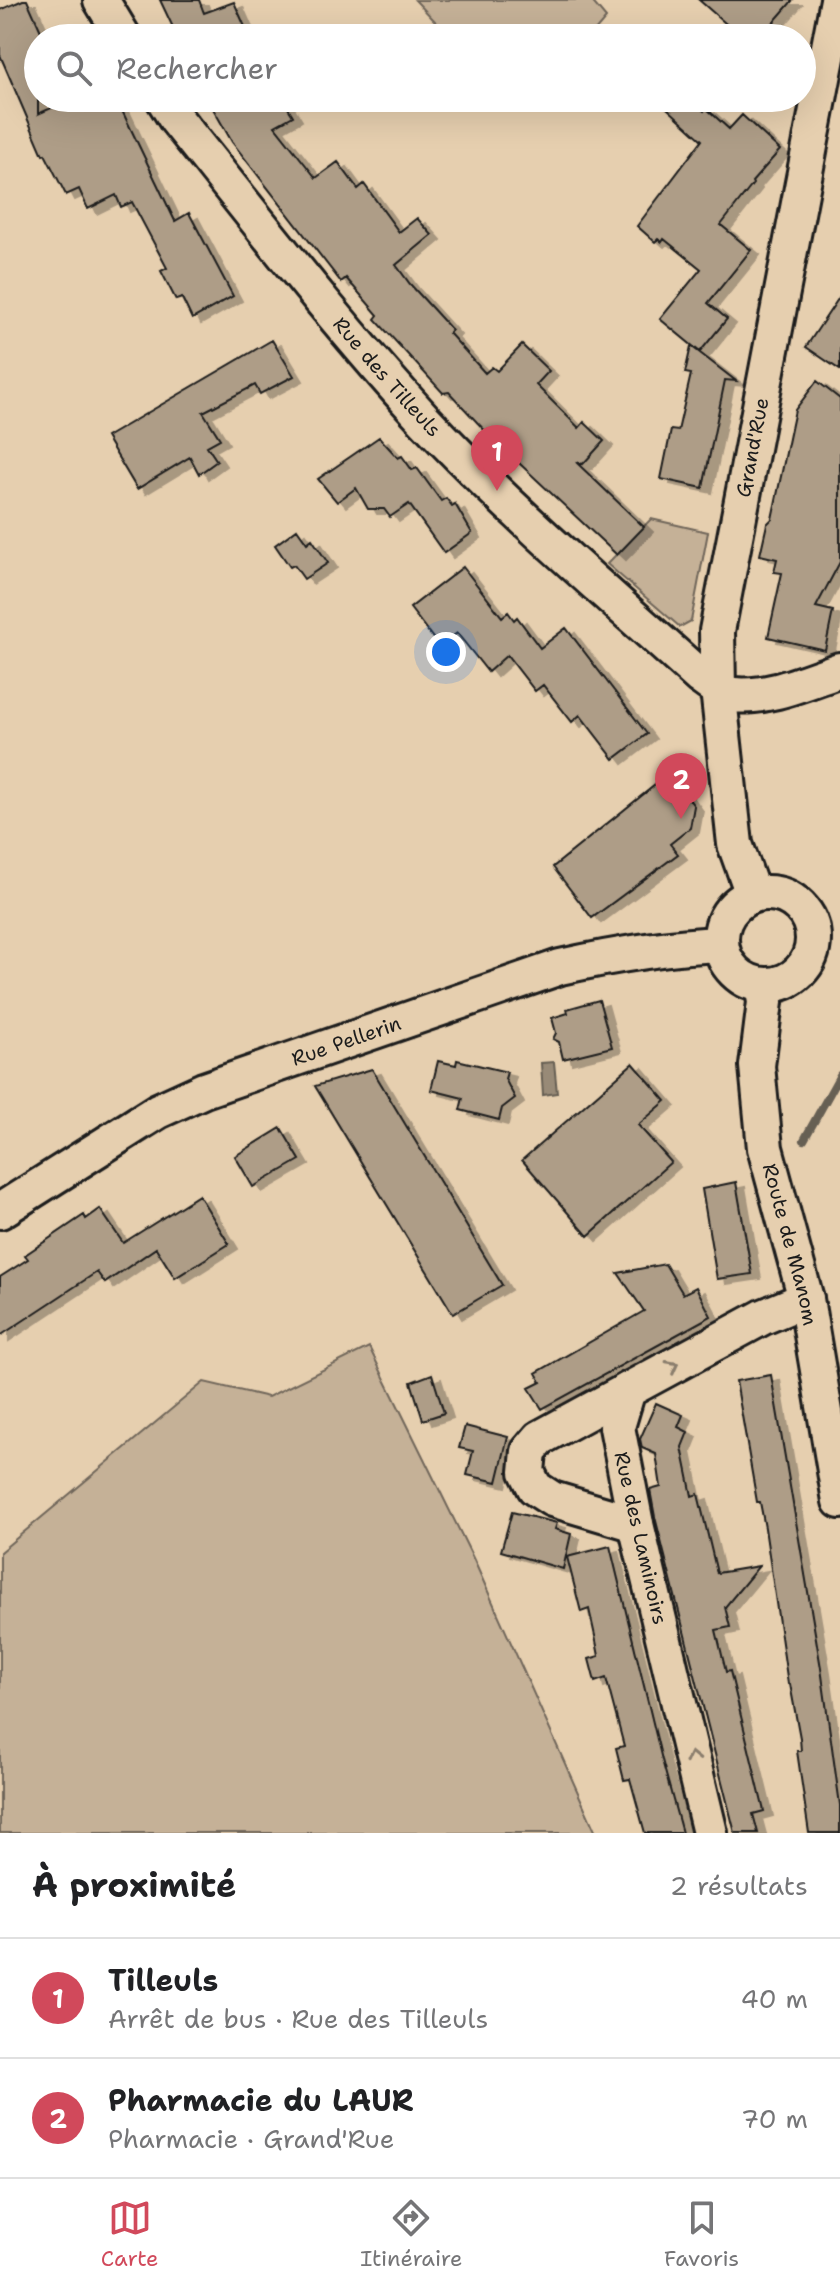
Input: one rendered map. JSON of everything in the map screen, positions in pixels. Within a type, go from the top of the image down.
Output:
[{"type":"street","points":[[101,0],[116,24]]},
{"type":"street","name":"Grand'Rue","points":[[753,894],[735,844],[718,689],[717,631],[838,0]]},
{"type":"street","name":"Rue des Tilleuls","points":[[172,112],[362,351],[426,421],[508,502],[699,676],[718,689]]},
{"type":"street","points":[[718,689],[733,695],[786,689],[840,670]]},
{"type":"street","points":[[753,894],[782,894],[795,901],[812,926],[814,941],[803,969],[791,979],[777,984],[762,985],[747,981],[734,972],[725,960],[721,929],[727,913],[753,894]]},
{"type":"street","name":"Rue Pellerin","points":[[0,1211],[145,1119],[204,1090],[560,967],[617,954],[721,944]]},
{"type":"street","name":"Route de Manom","points":[[762,985],[765,1002],[757,1066],[765,1148],[806,1299],[840,1501]]},
{"type":"street","points":[[636,1524],[552,1499],[535,1488],[527,1472],[529,1451],[540,1438],[763,1317],[806,1299]]},
{"type":"street","name":"Rue des Laminoirs","points":[[628,1390],[617,1427],[636,1524],[710,1833]]},
{"type":"shaded area","points":[[415,0],[591,0],[606,18],[601,24],[438,24]]},
{"type":"shaded area","points":[[651,519],[708,532],[691,621],[680,627],[607,564]]},
{"type":"shaded area","points":[[554,1062],[557,1093],[543,1095],[541,1063]]},
{"type":"shaded area","points":[[369,1347],[473,1558],[596,1833],[0,1833],[0,1552],[204,1382],[268,1397]]},
{"type":"building","points":[[27,0],[38,24],[24,24],[24,111],[0,55],[0,10]]},
{"type":"building","points":[[160,0],[199,0],[204,13],[234,2],[244,24],[171,24]]},
{"type":"building","points":[[699,0],[793,0],[772,24],[726,24]]},
{"type":"building","points":[[25,112],[123,112],[175,221],[189,213],[233,296],[192,319],[182,298],[176,300],[161,271],[167,268],[132,202],[121,207],[116,195],[88,209],[79,189],[66,195],[43,155]]},
{"type":"building","points":[[215,112],[291,112],[293,116],[275,126],[316,178],[338,162],[358,189],[364,184],[399,232],[417,218],[432,235],[396,265],[452,330],[449,333],[485,373],[492,367],[497,371],[522,345],[549,371],[536,385],[579,428],[584,422],[604,441],[583,464],[576,462],[644,527],[617,555],[488,434],[449,392],[443,393],[375,319],[378,315],[346,278],[341,282],[232,142]]},
{"type":"building","points":[[671,112],[710,112],[729,129],[742,115],[780,150],[721,225],[751,250],[708,303],[727,319],[700,352],[660,319],[701,269],[664,239],[655,242],[637,226],[702,140]]},
{"type":"building","points":[[840,296],[840,370],[806,347]]},
{"type":"building","points":[[272,340],[294,376],[260,394],[255,385],[203,412],[220,439],[207,446],[217,461],[199,474],[190,457],[137,489],[106,437]]},
{"type":"building","points":[[691,346],[736,381],[725,380],[703,488],[661,479],[671,430],[678,431],[691,374],[685,373]]},
{"type":"building","points":[[817,381],[840,399],[840,562],[816,607],[833,611],[825,650],[768,637],[782,573],[774,572],[777,559],[760,555],[767,524],[772,519],[795,410]]},
{"type":"building","points":[[379,437],[398,458],[402,456],[412,470],[417,468],[441,501],[446,498],[452,506],[455,504],[472,533],[444,553],[409,504],[390,517],[384,509],[368,509],[356,488],[337,502],[318,479]]},
{"type":"building","points":[[297,529],[307,543],[312,539],[328,563],[304,579],[294,565],[290,567],[275,545]]},
{"type":"building","points":[[463,567],[502,617],[508,612],[514,620],[517,617],[540,648],[566,628],[647,734],[614,759],[580,715],[572,722],[543,685],[535,691],[507,655],[488,672],[457,633],[439,646],[410,608]]},
{"type":"building","points":[[670,773],[694,806],[690,828],[670,844],[678,854],[592,918],[553,867]]},
{"type":"building","points":[[599,1000],[612,1047],[563,1059],[559,1042],[553,1039],[556,1033],[552,1018],[568,1013],[567,1009]]},
{"type":"building","points":[[457,1060],[507,1072],[505,1079],[515,1098],[502,1108],[499,1120],[460,1110],[463,1098],[431,1090],[438,1061],[456,1065]]},
{"type":"building","points":[[633,1063],[666,1101],[638,1125],[671,1162],[588,1236],[522,1160]]},
{"type":"building","points":[[372,1069],[502,1285],[453,1314],[315,1086]]},
{"type":"building","points":[[281,1128],[300,1160],[253,1187],[235,1156]]},
{"type":"building","points":[[736,1182],[752,1274],[717,1279],[702,1189]]},
{"type":"building","points":[[199,1195],[229,1244],[175,1278],[156,1248],[105,1283],[97,1272],[0,1336],[0,1277],[28,1259],[25,1255],[84,1215],[86,1219],[100,1209],[123,1243]]},
{"type":"building","points":[[665,1264],[683,1294],[696,1287],[711,1316],[542,1409],[529,1388],[541,1382],[536,1373],[644,1311],[618,1273]]},
{"type":"building","points":[[432,1374],[444,1413],[423,1420],[411,1382]]},
{"type":"building","points":[[771,1375],[821,1668],[840,1805],[840,1833],[809,1833],[797,1751],[801,1751],[800,1738],[788,1684],[765,1528],[760,1502],[757,1502],[736,1381]]},
{"type":"building","points":[[656,1403],[683,1415],[678,1427],[688,1432],[682,1447],[692,1496],[698,1494],[717,1573],[759,1566],[725,1607],[730,1627],[716,1630],[726,1672],[730,1671],[764,1811],[753,1814],[758,1833],[735,1833],[655,1517],[650,1490],[661,1487],[656,1454],[642,1448],[640,1439]]},
{"type":"building","points":[[465,1426],[508,1437],[497,1482],[467,1475],[473,1451],[459,1448]]},
{"type":"building","points":[[512,1512],[557,1523],[555,1529],[571,1534],[563,1569],[501,1551]]},
{"type":"building","points":[[610,1546],[682,1833],[645,1833],[630,1779],[624,1780],[616,1748],[624,1746],[606,1678],[595,1682],[589,1659],[599,1656],[595,1636],[589,1609],[581,1612],[567,1557]]},
{"type":"waterway","points":[[804,1140],[840,1075]]},
{"type":"place","name":"Tilleuls","points":[[497,491]]},
{"type":"place","name":"Pharmacie du LAUR","points":[[681,819]]}]
